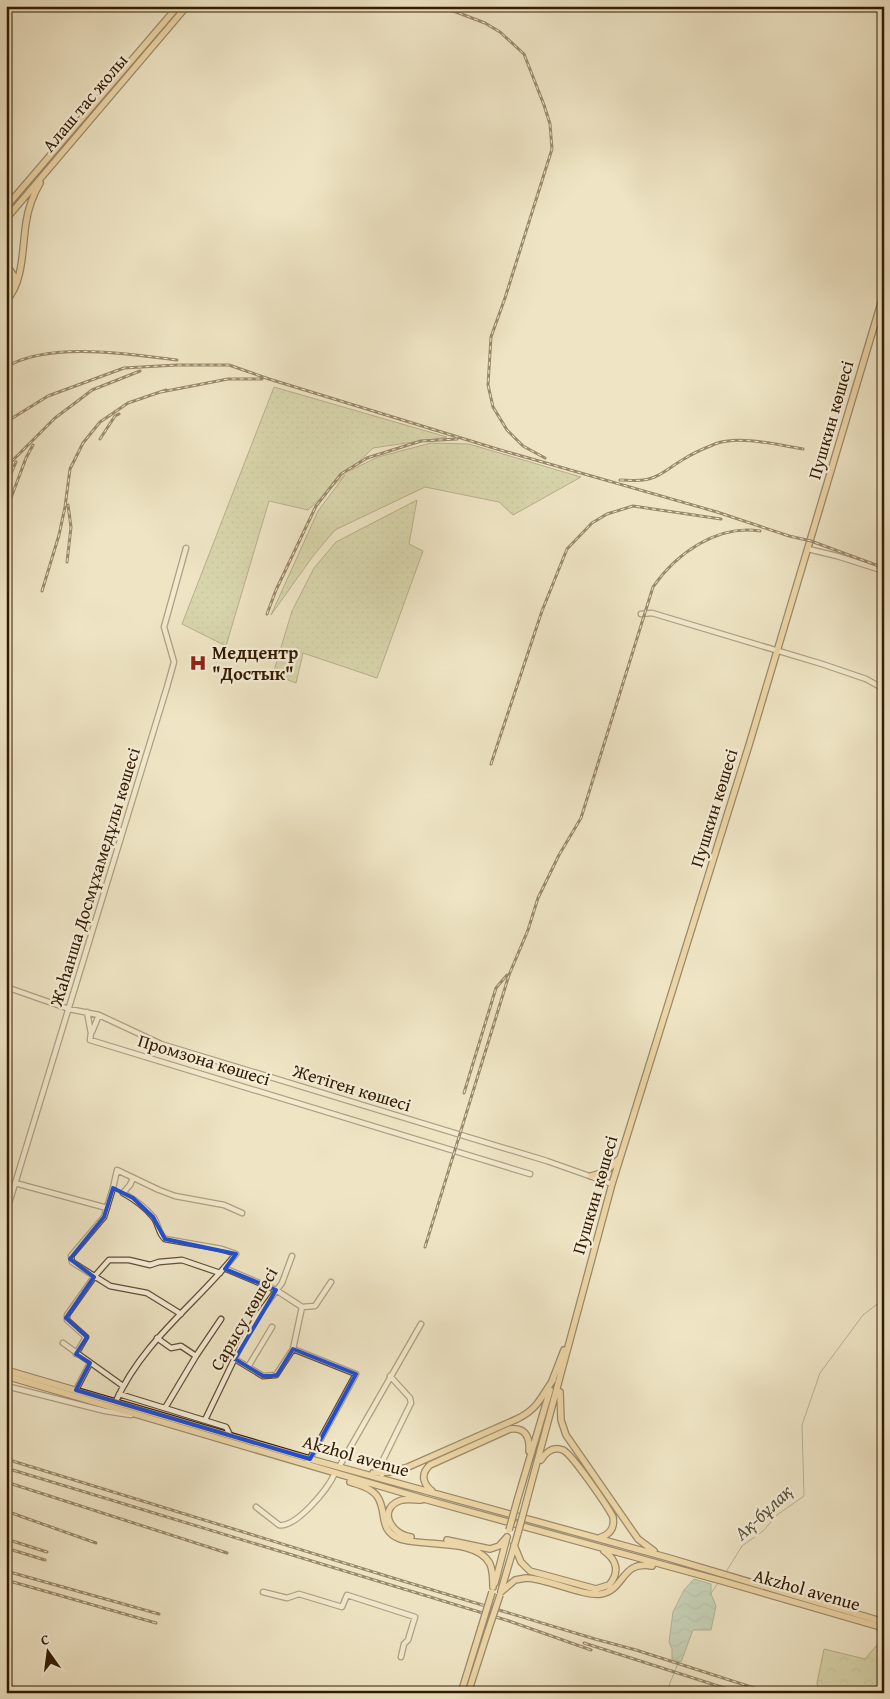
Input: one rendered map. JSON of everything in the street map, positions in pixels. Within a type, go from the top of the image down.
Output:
[{"type":"main road","name":"Алаш тас жолы","points":[[6,207],[178,6]]},
{"type":"main road","name":"Алаш тас жолы","points":[[6,219],[187,6]]},
{"type":"main road","points":[[6,301],[13,294],[18,278],[30,206],[35,192],[51,166]]},
{"type":"main road","points":[[6,264],[14,276],[15,287]]},
{"type":"main road","name":"Пушкин көшесі","points":[[572,1331],[612,1184],[777,652],[884,293]]},
{"type":"main road","points":[[591,1176],[605,1172],[621,1158]]},
{"type":"main road","points":[[461,1693],[493,1589],[529,1458],[553,1380],[572,1331]]},
{"type":"main road","points":[[468,1693],[518,1533],[560,1383],[572,1331]]},
{"type":"main road","name":"Akzhol avenue","points":[[6,1370],[230,1435],[308,1461],[335,1474],[884,1628]]},
{"type":"main road","name":"Akzhol avenue","points":[[6,1376],[135,1415],[308,1461],[339,1466],[599,1538],[884,1622]]},
{"type":"main road","points":[[357,1472],[382,1474],[408,1467],[522,1416],[533,1409],[541,1400],[553,1380]]},
{"type":"main road","points":[[560,1383],[560,1415],[566,1435],[638,1538],[655,1552],[670,1558]]},
{"type":"main road","points":[[436,1494],[428,1488],[423,1478],[426,1468],[510,1429],[520,1429],[527,1435],[530,1440],[529,1458]]},
{"type":"main road","points":[[537,1466],[550,1450],[562,1450],[567,1453],[613,1517],[614,1526],[612,1530],[599,1538]]},
{"type":"main road","points":[[343,1476],[372,1491],[377,1496],[381,1503],[386,1527],[395,1536],[407,1540],[448,1544],[477,1552],[484,1556],[489,1563],[493,1589]]},
{"type":"main road","points":[[424,1499],[402,1500],[392,1507],[388,1520],[394,1530],[407,1537],[455,1541],[490,1549],[499,1546],[507,1537]]},
{"type":"main road","points":[[514,1544],[524,1567],[530,1571],[598,1589],[606,1587],[612,1582],[616,1566],[608,1554],[595,1548]]},
{"type":"main road","points":[[500,1594],[516,1580],[526,1578],[600,1594],[616,1587],[626,1573],[634,1566],[664,1566]]},
{"type":"street","name":"Жаһанша Досмұхамедұлы көшесі","points":[[6,1212],[170,678],[174,662],[164,627],[186,548]]},
{"type":"street","points":[[808,549],[884,571]]},
{"type":"street","points":[[641,614],[652,613],[822,664],[866,679],[884,689]]},
{"type":"street","name":"Жетіген көшесі","points":[[6,987],[69,1008],[99,1015],[170,1047],[460,1134],[612,1184]]},
{"type":"street","points":[[87,1012],[91,1033]]},
{"type":"street","points":[[91,1033],[99,1015]]},
{"type":"street","name":"Промзона көшесі","points":[[91,1033],[90,1040],[99,1043],[530,1174]]},
{"type":"street","points":[[181,1314],[152,1294],[143,1291],[115,1288],[94,1277],[70,1259],[104,1217],[117,1170],[175,1196],[224,1205],[242,1213]]},
{"type":"street","points":[[123,1193],[130,1186],[133,1178]]},
{"type":"street","points":[[15,1182],[107,1208]]},
{"type":"street","points":[[113,1188],[133,1198],[153,1217],[159,1232],[165,1239],[222,1249],[236,1254],[157,1338],[123,1386],[116,1401]]},
{"type":"street","name":"Сарысу көшесі","points":[[205,1420],[256,1318],[282,1283],[292,1256]]},
{"type":"street","points":[[76,1354],[86,1337],[68,1320],[67,1315],[94,1277],[109,1260],[129,1260],[150,1265],[159,1262],[182,1260],[220,1273]]},
{"type":"street","points":[[224,1268],[276,1290],[302,1307],[315,1306],[331,1282]]},
{"type":"street","points":[[234,1359],[263,1376],[276,1375],[294,1349],[302,1307]]},
{"type":"street","points":[[165,1408],[221,1319]]},
{"type":"street","points":[[339,1466],[421,1324]]},
{"type":"street","points":[[248,1367],[272,1327]]},
{"type":"street","points":[[157,1338],[171,1348],[181,1346],[196,1356]]},
{"type":"street","points":[[63,1343],[123,1386]]},
{"type":"street","points":[[294,1349],[356,1374],[308,1461]]},
{"type":"street","points":[[76,1390],[90,1363]]},
{"type":"street","points":[[382,1474],[382,1462],[412,1401],[390,1376]]},
{"type":"street","points":[[6,1386],[105,1412],[135,1415]]},
{"type":"street","points":[[119,1394],[226,1427],[230,1435]]},
{"type":"street","points":[[256,1506],[278,1525],[289,1525],[321,1496],[335,1474]]},
{"type":"street","points":[[263,1592],[287,1598],[299,1594],[342,1607],[347,1595],[415,1617],[401,1657]]},
{"type":"street","points":[[6,1691],[12,1693]]},
{"type":"highlighted area","points":[[113,1188],[133,1198],[153,1217],[165,1239],[236,1254],[225,1269],[276,1290],[235,1359],[263,1376],[277,1375],[293,1349],[356,1374],[310,1459],[76,1390],[90,1363],[76,1354],[87,1337],[66,1318],[94,1277],[70,1259],[104,1217]]},
{"type":"green space","points":[[274,387],[447,437],[373,448],[349,471],[378,457],[431,443],[469,444],[581,477],[513,515],[499,502],[425,487],[335,530],[313,556],[271,615],[318,511],[345,475],[308,510],[269,501],[226,646],[182,624]]},
{"type":"green space","points":[[417,500],[409,544],[423,551],[377,678],[303,653],[296,683],[273,674],[292,611],[314,568],[336,542]]},
{"type":"green space","points":[[882,1639],[884,1640],[884,1693],[819,1693],[817,1683],[824,1649],[865,1659]]},
{"type":"water","points":[[694,1579],[711,1584],[711,1594],[716,1606],[711,1630],[693,1630],[681,1662],[672,1660],[672,1649],[669,1642],[673,1612],[684,1590]]},
{"type":"waterway","name":"Ақ-бұлақ","points":[[726,1572],[742,1546],[763,1531],[777,1515],[804,1496],[802,1425],[820,1373],[863,1315],[884,1299]]},
{"type":"waterway","name":"Ақ-бұлақ","points":[[710,1595],[718,1583]]},
{"type":"waterway","name":"Ақ-бұлақ","points":[[666,1693],[679,1661]]},
{"type":"railway","points":[[428,6],[456,12],[485,23],[500,32],[524,54],[550,124],[552,149],[491,337],[488,385],[493,407],[507,430],[523,446],[545,458]]},
{"type":"railway","points":[[6,367],[24,359],[44,354],[66,352],[113,353],[177,360]]},
{"type":"railway","points":[[6,422],[48,396],[124,368],[229,365],[497,449],[811,541],[884,568]]},
{"type":"railway","points":[[6,467],[55,418],[92,390],[140,371]]},
{"type":"railway","points":[[161,392],[228,379],[262,379]]},
{"type":"railway","points":[[42,591],[59,535],[70,469],[83,443],[100,422],[128,403],[166,390]]},
{"type":"railway","points":[[100,439],[115,416],[119,414]]},
{"type":"railway","points":[[267,614],[276,590],[316,506],[341,474],[367,458],[421,441],[457,439]]},
{"type":"railway","points":[[620,480],[649,479],[695,453],[725,441],[759,442],[803,449]]},
{"type":"railway","points":[[11,498],[33,445]]},
{"type":"railway","points":[[6,485],[16,462]]},
{"type":"railway","points":[[67,562],[71,527],[68,505]]},
{"type":"railway","points":[[491,764],[542,611],[567,549],[592,523],[607,514],[633,506],[721,519]]},
{"type":"railway","points":[[425,1247],[509,975],[528,930],[538,898],[559,855],[581,818],[653,587],[673,563],[699,544],[728,532],[760,531]]},
{"type":"railway","points":[[464,1093],[496,988],[507,975]]},
{"type":"railway","points":[[6,1459],[393,1578],[636,1650],[770,1693]]},
{"type":"railway","points":[[6,1468],[509,1621],[591,1650]]},
{"type":"railway","points":[[6,1482],[227,1553]]},
{"type":"railway","points":[[6,1511],[96,1543]]},
{"type":"railway","points":[[6,1539],[47,1552]]},
{"type":"railway","points":[[6,1548],[45,1560]]},
{"type":"railway","points":[[6,1571],[159,1614]]},
{"type":"railway","points":[[6,1580],[156,1623]]},
{"type":"railway","points":[[584,1643],[740,1693]]},
{"type":"place","name":"Медцентр \"Достык\"","points":[[198,663]]}]
